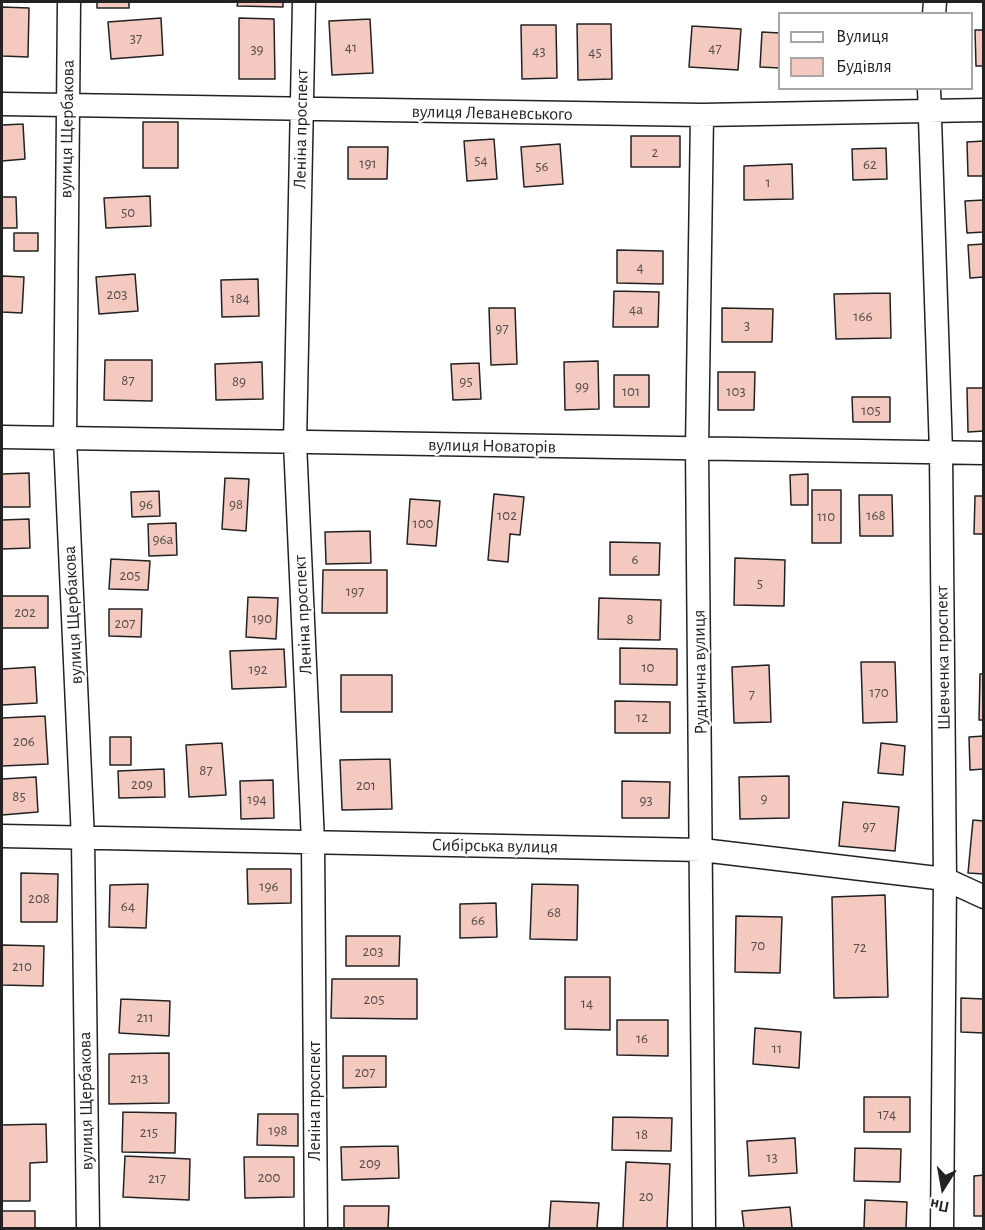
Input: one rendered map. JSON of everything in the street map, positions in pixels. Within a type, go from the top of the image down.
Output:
[{"type":"street","name":"вулиця Щербакова","points":[[69,2],[65,440],[83,840],[88,1228]]},
{"type":"street","name":"Леніна проспект","points":[[304,2],[295,443],[314,842],[316,1228]]},
{"type":"street","name":"вулиця Леваневського","points":[[2,104],[300,111],[702,115],[929,100],[984,110]]},
{"type":"street","name":"Шевченка проспект","points":[[929,100],[941,452],[945,879],[942,1228]]},
{"type":"street","name":"Руднична вулиця","points":[[702,115],[697,449],[704,1228]]},
{"type":"street","name":"вулиця Новаторів","points":[[2,436],[65,440],[984,453]]},
{"type":"street","name":"Сибірська вулиця","points":[[2,836],[83,840],[702,850],[945,879],[984,897]]},
{"type":"building","points":[[97,2],[129,2],[129,8],[97,8]]},
{"type":"building","points":[[238,2],[283,2],[283,7],[237,6]]},
{"type":"building","points":[[2,7],[29,8],[28,57],[2,56]]},
{"type":"building","points":[[161,18],[163,55],[111,59],[108,22]]},
{"type":"building","points":[[239,18],[274,19],[275,79],[239,79]]},
{"type":"building","points":[[370,19],[373,73],[332,75],[329,21]]},
{"type":"building","points":[[577,24],[611,24],[612,79],[578,80]]},
{"type":"building","points":[[521,25],[556,25],[557,78],[522,79]]},
{"type":"building","points":[[692,26],[741,29],[738,70],[689,67]]},
{"type":"building","points":[[975,30],[984,30],[984,66],[976,66]]},
{"type":"building","points":[[762,32],[778,33],[778,68],[760,67]]},
{"type":"building","points":[[143,122],[178,122],[178,168],[143,168]]},
{"type":"building","points":[[23,124],[25,159],[2,161],[2,125]]},
{"type":"building","points":[[631,136],[680,136],[680,167],[631,167]]},
{"type":"building","points":[[494,139],[497,179],[467,181],[464,141]]},
{"type":"building","points":[[984,141],[984,176],[968,176],[967,142]]},
{"type":"building","points":[[560,144],[563,184],[524,187],[521,147]]},
{"type":"building","points":[[348,147],[388,147],[387,179],[348,179]]},
{"type":"building","points":[[886,148],[887,179],[853,180],[852,149]]},
{"type":"building","points":[[792,164],[793,199],[744,200],[744,166]]},
{"type":"building","points":[[150,196],[151,226],[106,228],[104,198]]},
{"type":"building","points":[[2,197],[16,197],[17,228],[2,228]]},
{"type":"building","points":[[984,200],[984,232],[967,233],[965,201]]},
{"type":"building","points":[[14,233],[38,233],[38,251],[14,251]]},
{"type":"building","points":[[984,244],[984,277],[970,278],[968,245]]},
{"type":"building","points":[[617,250],[663,251],[663,284],[617,283]]},
{"type":"building","points":[[135,274],[138,311],[99,314],[96,277]]},
{"type":"building","points":[[2,276],[24,277],[22,313],[2,312]]},
{"type":"building","points":[[258,279],[259,316],[222,317],[221,280]]},
{"type":"building","points":[[614,291],[659,292],[658,327],[613,327]]},
{"type":"building","points":[[890,293],[891,338],[836,339],[834,294]]},
{"type":"building","points":[[489,308],[515,308],[517,364],[491,365]]},
{"type":"building","points":[[722,308],[773,309],[772,342],[722,342]]},
{"type":"building","points":[[105,360],[152,360],[152,401],[104,400]]},
{"type":"building","points":[[598,361],[599,409],[565,410],[564,362]]},
{"type":"building","points":[[262,362],[263,399],[216,400],[215,364]]},
{"type":"building","points":[[479,363],[481,399],[453,400],[451,364]]},
{"type":"building","points":[[718,372],[755,372],[754,410],[718,410]]},
{"type":"building","points":[[614,375],[649,375],[649,407],[614,407]]},
{"type":"building","points":[[967,388],[984,388],[984,431],[968,432]]},
{"type":"building","points":[[852,397],[890,397],[890,422],[853,422]]},
{"type":"building","points":[[29,473],[30,507],[2,507],[2,474]]},
{"type":"building","points":[[808,474],[808,505],[791,505],[790,475]]},
{"type":"building","points":[[225,478],[249,479],[246,531],[222,529]]},
{"type":"building","points":[[812,490],[841,490],[841,543],[812,543]]},
{"type":"building","points":[[159,491],[160,516],[132,517],[131,492]]},
{"type":"building","points":[[494,494],[524,497],[520,535],[510,534],[508,562],[488,560]]},
{"type":"building","points":[[859,495],[892,495],[893,536],[860,536]]},
{"type":"building","points":[[975,496],[984,496],[984,534],[974,534]]},
{"type":"building","points":[[410,499],[440,501],[436,546],[407,544]]},
{"type":"building","points":[[29,519],[30,548],[2,549],[2,520]]},
{"type":"building","points":[[176,523],[177,555],[149,556],[148,524]]},
{"type":"building","points":[[370,531],[371,563],[326,564],[325,532]]},
{"type":"building","points":[[610,542],[660,543],[659,575],[610,575]]},
{"type":"building","points":[[735,558],[785,560],[784,606],[734,605]]},
{"type":"building","points":[[111,559],[150,561],[148,590],[109,589]]},
{"type":"building","points":[[323,570],[387,570],[387,613],[322,613]]},
{"type":"building","points":[[2,596],[48,596],[48,628],[2,628]]},
{"type":"building","points":[[248,597],[278,598],[276,639],[246,637]]},
{"type":"building","points":[[599,598],[661,600],[660,640],[598,639]]},
{"type":"building","points":[[109,609],[142,609],[141,637],[109,636]]},
{"type":"building","points":[[620,648],[677,649],[677,685],[620,684]]},
{"type":"building","points":[[284,649],[286,687],[232,689],[230,651]]},
{"type":"building","points":[[861,662],[895,662],[897,722],[863,723]]},
{"type":"building","points":[[769,665],[771,722],[734,723],[732,667]]},
{"type":"building","points":[[35,667],[37,703],[2,705],[2,669]]},
{"type":"building","points":[[980,674],[984,674],[984,720],[979,720]]},
{"type":"building","points":[[341,675],[392,675],[392,712],[341,712]]},
{"type":"building","points":[[615,701],[670,702],[670,733],[615,733]]},
{"type":"building","points":[[45,716],[48,764],[2,766],[2,718]]},
{"type":"building","points":[[984,736],[984,769],[970,770],[969,737]]},
{"type":"building","points":[[110,737],[131,737],[131,765],[110,765]]},
{"type":"building","points":[[222,743],[226,795],[189,797],[186,745]]},
{"type":"building","points":[[881,743],[905,746],[903,775],[878,773]]},
{"type":"building","points":[[390,759],[392,809],[342,810],[340,760]]},
{"type":"building","points":[[164,769],[165,797],[119,798],[118,771]]},
{"type":"building","points":[[789,776],[789,818],[740,819],[739,777]]},
{"type":"building","points":[[36,777],[38,812],[2,815],[2,779]]},
{"type":"building","points":[[273,780],[274,818],[241,819],[240,781]]},
{"type":"building","points":[[622,781],[670,782],[669,818],[622,818]]},
{"type":"building","points":[[843,802],[899,807],[895,851],[839,846]]},
{"type":"building","points":[[973,820],[984,821],[984,874],[968,873]]},
{"type":"building","points":[[247,869],[291,869],[291,903],[248,904]]},
{"type":"building","points":[[21,873],[58,874],[57,922],[21,922]]},
{"type":"building","points":[[148,884],[146,928],[109,927],[110,885]]},
{"type":"building","points":[[532,884],[578,885],[577,940],[530,939]]},
{"type":"building","points":[[885,895],[888,997],[834,998],[832,897]]},
{"type":"building","points":[[496,903],[497,937],[460,938],[460,904]]},
{"type":"building","points":[[736,916],[782,917],[780,973],[735,972]]},
{"type":"building","points":[[346,936],[400,936],[399,966],[346,966]]},
{"type":"building","points":[[2,945],[44,946],[43,986],[2,985]]},
{"type":"building","points":[[565,977],[610,977],[610,1030],[565,1029]]},
{"type":"building","points":[[332,979],[417,979],[417,1019],[331,1018]]},
{"type":"building","points":[[961,998],[984,999],[984,1033],[961,1032]]},
{"type":"building","points":[[121,999],[170,1001],[169,1036],[119,1033]]},
{"type":"building","points":[[617,1020],[668,1020],[668,1056],[617,1055]]},
{"type":"building","points":[[755,1028],[801,1032],[799,1068],[753,1064]]},
{"type":"building","points":[[169,1053],[169,1103],[109,1104],[109,1054]]},
{"type":"building","points":[[343,1056],[386,1056],[386,1087],[343,1088]]},
{"type":"building","points":[[864,1097],[910,1097],[910,1132],[864,1132]]},
{"type":"building","points":[[123,1112],[176,1113],[175,1153],[122,1152]]},
{"type":"building","points":[[258,1114],[298,1114],[298,1146],[257,1145]]},
{"type":"building","points":[[613,1117],[672,1118],[671,1151],[612,1150]]},
{"type":"building","points":[[46,1124],[47,1162],[30,1163],[30,1201],[2,1201],[2,1125]]},
{"type":"building","points":[[795,1138],[797,1173],[749,1176],[747,1141]]},
{"type":"building","points":[[398,1146],[399,1178],[342,1180],[341,1147]]},
{"type":"building","points":[[855,1148],[901,1149],[900,1182],[854,1181]]},
{"type":"building","points":[[125,1156],[190,1159],[189,1200],[123,1197]]},
{"type":"building","points":[[244,1157],[294,1157],[294,1197],[245,1198]]},
{"type":"building","points":[[626,1162],[670,1164],[667,1228],[623,1228]]},
{"type":"building","points":[[984,1175],[984,1216],[974,1216],[974,1176]]},
{"type":"building","points":[[865,1200],[907,1202],[906,1228],[864,1228]]},
{"type":"building","points":[[551,1201],[599,1203],[597,1228],[549,1228]]},
{"type":"building","points":[[344,1206],[389,1206],[388,1228],[344,1228]]},
{"type":"building","points":[[790,1207],[792,1228],[744,1228],[742,1211]]},
{"type":"building","points":[[2,1211],[35,1211],[35,1228],[2,1228]]}]
